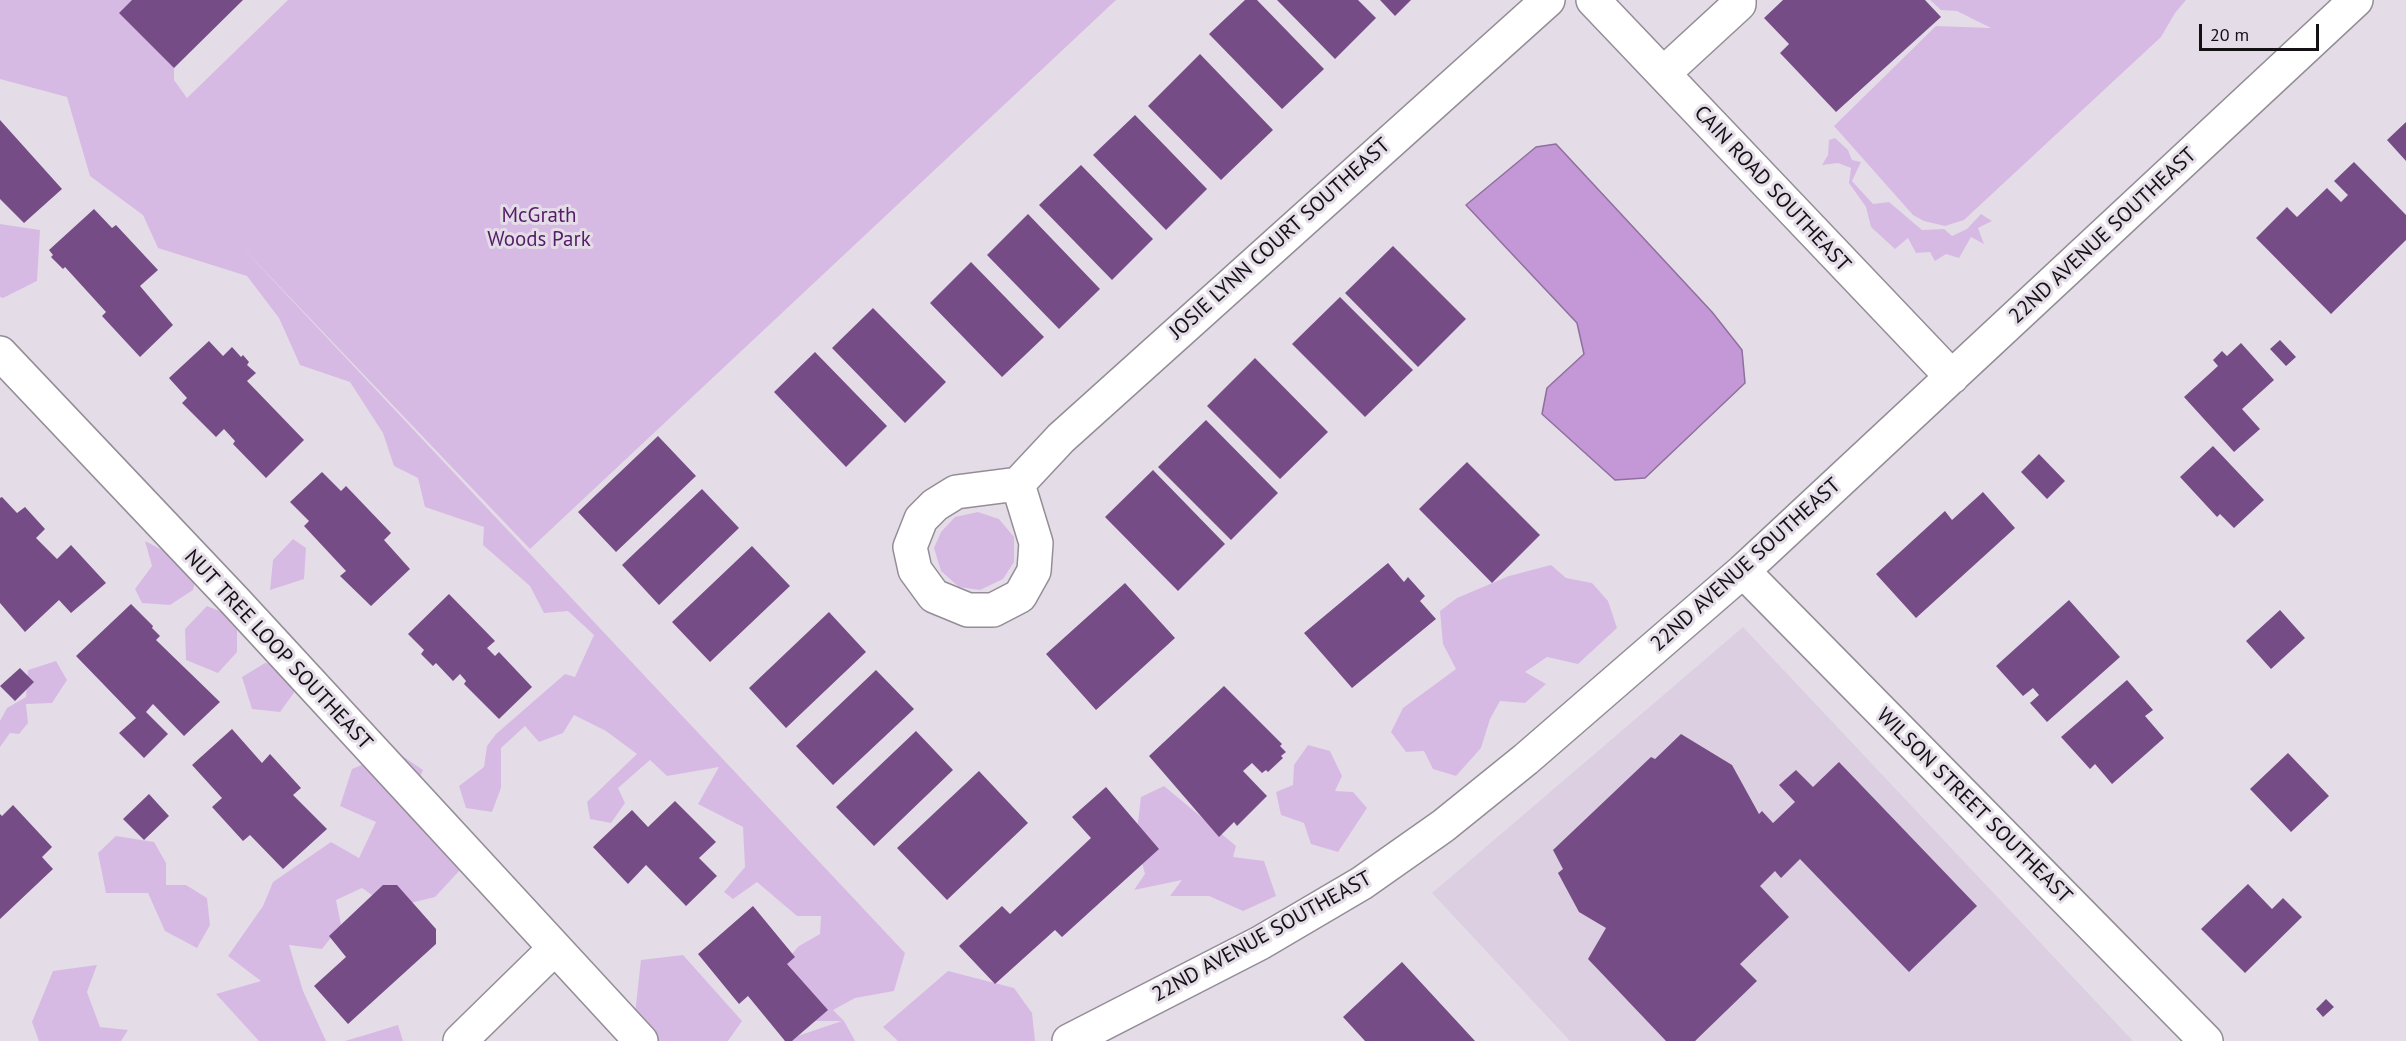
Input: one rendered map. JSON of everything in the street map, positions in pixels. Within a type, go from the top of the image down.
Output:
[{"type":"street","name":"JOSIE LYNN COURT SOUTHEAST","points":[[1018,484],[1061,438],[1548,0]]},
{"type":"street","name":"CAIN ROAD SOUTHEAST","points":[[1593,0],[1952,377]]},
{"type":"street","points":[[1664,73],[1739,4],[1739,0]]},
{"type":"street","name":"22ND AVENUE SOUTHEAST","points":[[1069,1041],[1121,1028],[1362,883],[1443,826],[1526,759],[1743,571],[2356,0]]},
{"type":"street","name":"NUT TREE LOOP SOUTHEAST","points":[[0,353],[258,627],[641,1041]]},
{"type":"street","name":"WILSON STREET SOUTHEAST","points":[[1743,571],[2206,1041]]},
{"type":"street","points":[[460,1041],[554,949]]},
{"type":"shaded area","points":[[1556,144],[1712,312],[1742,350],[1745,383],[1645,478],[1615,480],[1542,414],[1547,388],[1584,354],[1577,323],[1466,205],[1536,147]]},
{"type":"shaded area","points":[[1743,627],[2133,1041],[1570,1041],[1432,893]]},
{"type":"green space","name":"McGrath Woods Park","points":[[0,0],[135,0],[174,60],[174,80],[187,98],[288,0],[1116,0],[530,549],[239,244],[905,953],[894,991],[855,998],[833,1010],[844,1021],[855,1041],[783,1041],[842,1021],[804,1021],[781,981],[789,957],[799,946],[820,934],[821,916],[797,916],[757,882],[733,899],[724,892],[745,867],[743,827],[698,804],[719,767],[667,776],[650,760],[618,788],[625,803],[611,823],[590,819],[587,802],[637,754],[606,731],[574,715],[563,733],[539,742],[525,726],[501,748],[501,788],[492,812],[466,808],[459,786],[484,767],[487,746],[496,734],[565,674],[575,677],[594,635],[568,611],[544,613],[530,586],[483,545],[484,527],[425,507],[418,478],[394,466],[383,433],[350,382],[300,365],[279,318],[247,276],[158,248],[143,215],[90,176],[67,97],[0,79]]},
{"type":"green space","points":[[1930,0],[2186,0],[2175,13],[2161,37],[1964,220],[1945,226],[1924,221],[1913,215],[1834,126],[1936,26],[1991,28],[1957,11],[1941,10]]},
{"type":"green space","points":[[1835,138],[1848,150],[1852,160],[1861,162],[1852,181],[1873,204],[1889,202],[1922,230],[1944,229],[1952,236],[1967,229],[1981,214],[1992,221],[1978,228],[1984,244],[1971,237],[1959,258],[1946,254],[1935,261],[1930,252],[1916,253],[1908,238],[1895,249],[1871,227],[1866,207],[1849,183],[1851,168],[1838,163],[1822,165],[1828,155],[1829,140]]},
{"type":"green space","points":[[0,224],[40,230],[37,281],[3,298],[0,297]]},
{"type":"green space","points":[[978,512],[999,519],[1014,537],[1014,562],[1003,579],[980,590],[959,587],[941,571],[934,548],[941,532],[955,517]]},
{"type":"green space","points":[[293,539],[306,548],[304,579],[270,590],[273,560]]},
{"type":"green space","points":[[145,541],[170,554],[197,574],[193,590],[170,605],[142,603],[135,589],[152,566]]},
{"type":"green space","points":[[1551,565],[1566,578],[1592,583],[1608,601],[1617,628],[1578,664],[1547,657],[1525,672],[1546,684],[1525,703],[1500,701],[1490,719],[1481,748],[1456,776],[1433,769],[1424,751],[1406,752],[1391,732],[1403,708],[1456,669],[1443,644],[1440,611],[1457,598],[1509,576]]},
{"type":"green space","points":[[207,606],[237,618],[237,652],[218,673],[186,660],[185,629]]},
{"type":"green space","points":[[56,661],[67,680],[52,703],[26,704],[28,723],[19,734],[10,733],[0,747],[0,721],[7,708],[26,697],[28,670]]},
{"type":"green space","points":[[265,663],[288,666],[296,690],[280,712],[252,709],[242,677]]},
{"type":"green space","points":[[1308,745],[1330,751],[1342,776],[1335,791],[1353,792],[1367,808],[1338,852],[1311,844],[1304,823],[1281,815],[1276,792],[1293,785],[1294,765]]},
{"type":"green space","points":[[395,751],[423,770],[407,804],[450,807],[461,869],[435,897],[390,908],[362,888],[336,900],[341,925],[322,949],[289,945],[303,991],[326,1041],[259,1041],[216,994],[261,981],[228,956],[263,906],[273,882],[331,842],[359,858],[376,822],[340,806],[352,769]]},
{"type":"green space","points":[[1164,786],[1236,846],[1233,857],[1264,861],[1276,896],[1243,911],[1209,896],[1170,896],[1182,880],[1134,890],[1145,874],[1136,839],[1141,797]]},
{"type":"green space","points":[[116,836],[154,842],[166,863],[166,885],[186,885],[207,898],[210,925],[197,948],[165,931],[148,893],[106,893],[98,853]]},
{"type":"green space","points":[[683,955],[742,1021],[728,1041],[642,1041],[635,1014],[641,960]]},
{"type":"green space","points":[[97,965],[87,992],[100,1027],[128,1030],[121,1041],[39,1041],[32,1022],[53,971]]},
{"type":"green space","points":[[948,971],[1014,988],[1032,1013],[1035,1041],[898,1041],[883,1027]]},
{"type":"green space","points":[[398,1025],[403,1041],[345,1041],[372,1033]]},
{"type":"building","points":[[132,0],[243,0],[174,68],[119,13]]},
{"type":"building","points":[[1245,0],[1257,0],[1324,69],[1282,109],[1209,34]]},
{"type":"building","points":[[1277,0],[1358,0],[1376,18],[1335,59]]},
{"type":"building","points":[[1380,0],[1411,0],[1395,16]]},
{"type":"building","points":[[1783,0],[1925,0],[1941,17],[1836,112],[1780,53],[1789,44],[1764,18]]},
{"type":"building","points":[[1200,54],[1273,130],[1221,180],[1148,106]]},
{"type":"building","points":[[1135,115],[1207,189],[1166,230],[1093,155]]},
{"type":"building","points":[[0,120],[62,189],[24,223],[0,199]]},
{"type":"building","points":[[2406,122],[2406,161],[2387,140]]},
{"type":"building","points":[[2354,162],[2406,215],[2406,240],[2331,314],[2256,238],[2287,207],[2297,217],[2327,188],[2341,202],[2348,195],[2334,181]]},
{"type":"building","points":[[1081,165],[1153,239],[1112,280],[1039,205]]},
{"type":"building","points":[[94,209],[112,228],[116,225],[158,270],[140,286],[173,325],[140,357],[102,316],[106,312],[65,267],[63,269],[51,257],[53,255],[49,250]]},
{"type":"building","points":[[1028,214],[1100,289],[1059,329],[987,255]]},
{"type":"building","points":[[1393,246],[1466,319],[1418,367],[1345,293]]},
{"type":"building","points":[[971,262],[1044,337],[1002,377],[930,303]]},
{"type":"building","points":[[1340,297],[1413,370],[1365,417],[1292,344]]},
{"type":"building","points":[[873,308],[946,382],[905,423],[832,348]]},
{"type":"building","points":[[2280,340],[2296,357],[2286,366],[2270,349]]},
{"type":"building","points":[[209,341],[223,356],[232,347],[241,357],[243,355],[249,362],[247,365],[256,373],[247,381],[304,440],[266,478],[233,444],[235,441],[224,429],[216,437],[182,403],[187,398],[169,378]]},
{"type":"building","points":[[2241,343],[2274,380],[2242,409],[2260,429],[2234,452],[2184,397],[2218,366],[2213,360],[2222,351],[2227,356]]},
{"type":"building","points":[[815,352],[887,426],[846,467],[774,392]]},
{"type":"building","points":[[1255,358],[1328,432],[1280,479],[1207,406]]},
{"type":"building","points":[[1206,420],[1278,493],[1231,540],[1158,467]]},
{"type":"building","points":[[658,436],[696,476],[616,552],[578,512]]},
{"type":"building","points":[[2213,446],[2264,500],[2234,528],[2220,514],[2217,517],[2180,477]]},
{"type":"building","points":[[2039,454],[2065,481],[2047,499],[2021,472]]},
{"type":"building","points":[[1467,462],[1540,535],[1492,583],[1419,509]]},
{"type":"building","points":[[1153,470],[1225,544],[1178,591],[1105,517]]},
{"type":"building","points":[[322,472],[341,491],[346,486],[391,533],[384,540],[410,569],[371,606],[340,576],[346,571],[304,526],[309,521],[290,502]]},
{"type":"building","points":[[702,489],[739,528],[659,605],[622,565]]},
{"type":"building","points":[[1983,492],[2015,528],[1916,618],[1876,574],[1945,511],[1952,520]]},
{"type":"building","points":[[2,497],[17,513],[25,507],[45,529],[36,538],[57,559],[71,545],[106,583],[71,613],[59,600],[25,632],[0,603],[0,498]]},
{"type":"building","points":[[752,546],[790,586],[710,662],[672,622]]},
{"type":"building","points":[[1388,563],[1404,582],[1408,577],[1425,596],[1420,601],[1436,619],[1352,688],[1304,633]]},
{"type":"building","points":[[1125,583],[1175,638],[1096,710],[1046,654]]},
{"type":"building","points":[[449,594],[495,641],[487,648],[495,656],[499,652],[532,687],[499,719],[464,684],[466,681],[460,674],[453,681],[436,663],[433,666],[421,654],[424,650],[408,634]]},
{"type":"building","points":[[2069,600],[2120,657],[2047,722],[2030,703],[2039,695],[2033,688],[2023,696],[1996,666]]},
{"type":"building","points":[[131,604],[160,636],[156,640],[220,702],[184,736],[153,704],[146,712],[168,734],[144,758],[119,733],[136,718],[76,656]]},
{"type":"building","points":[[2280,610],[2305,638],[2271,669],[2246,641]]},
{"type":"building","points":[[829,612],[866,652],[786,728],[749,688]]},
{"type":"building","points":[[20,668],[34,682],[15,701],[0,686]]},
{"type":"building","points":[[876,670],[914,709],[833,785],[796,746]]},
{"type":"building","points":[[2127,680],[2153,710],[2145,716],[2164,738],[2112,784],[2095,764],[2090,769],[2061,737]]},
{"type":"building","points":[[1224,686],[1282,744],[1280,746],[1286,752],[1268,772],[1266,770],[1262,773],[1252,763],[1243,771],[1267,796],[1237,826],[1234,822],[1219,837],[1149,756]]},
{"type":"building","points":[[232,729],[262,763],[270,754],[301,788],[293,795],[327,829],[283,869],[250,835],[243,841],[212,807],[222,798],[192,765]]},
{"type":"building","points":[[916,731],[953,770],[874,846],[836,807]]},
{"type":"building","points":[[1681,734],[1732,765],[1759,814],[1762,811],[1773,823],[1795,802],[1779,785],[1796,770],[1813,787],[1839,762],[1977,906],[1909,972],[1800,859],[1781,878],[1775,871],[1760,886],[1789,917],[1740,964],[1757,981],[1695,1041],[1666,1041],[1588,959],[1606,928],[1579,912],[1558,873],[1563,869],[1553,850],[1651,757],[1655,759]]},
{"type":"building","points":[[2288,753],[2329,796],[2291,832],[2250,789]]},
{"type":"building","points":[[979,771],[1028,823],[947,900],[897,848]]},
{"type":"building","points":[[1106,787],[1159,849],[1062,937],[1055,930],[995,984],[959,946],[1002,906],[1010,914],[1091,838],[1072,817]]},
{"type":"building","points":[[149,794],[169,816],[144,840],[123,819]]},
{"type":"building","points":[[675,801],[716,842],[699,858],[717,876],[686,906],[646,865],[628,884],[593,847],[632,810],[648,827]]},
{"type":"building","points":[[13,805],[52,847],[42,857],[53,869],[0,919],[0,814],[2,816]]},
{"type":"building","points":[[2248,884],[2272,909],[2283,898],[2302,917],[2245,973],[2201,929]]},
{"type":"building","points":[[383,885],[397,885],[436,929],[436,944],[348,1024],[314,986],[346,957],[329,936]]},
{"type":"building","points":[[753,906],[795,957],[787,964],[828,1010],[792,1041],[785,1041],[748,996],[739,1004],[698,954]]},
{"type":"building","points":[[1402,962],[1475,1041],[1365,1041],[1343,1017]]},
{"type":"building","points":[[2326,999],[2334,1007],[2323,1017],[2316,1009]]}]
